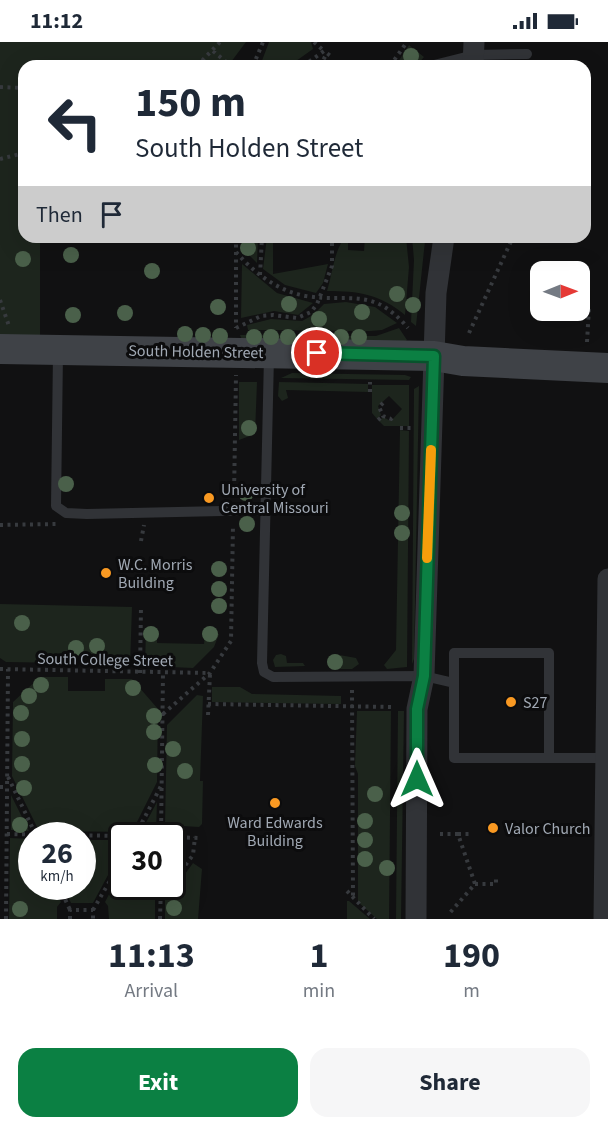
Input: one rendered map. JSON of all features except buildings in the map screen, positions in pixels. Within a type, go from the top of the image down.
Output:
[{"type":"main road","name":"South Holden Street","points":[[5,338],[58,350],[434,356],[463,361],[608,368]]},
{"type":"street","points":[[417,919],[417,709],[424,676],[436,293],[443,243]]},
{"type":"street","points":[[604,919],[608,579]]},
{"type":"lane","points":[[452,60],[474,54],[527,54]]},
{"type":"lane","points":[[58,350],[56,506],[66,513],[87,514],[266,510]]},
{"type":"lane","points":[[269,352],[262,663],[264,672],[273,676],[352,678],[424,676],[454,684]]},
{"type":"lane","points":[[549,758],[549,653],[454,654],[453,758],[549,758],[605,758]]},
{"type":"path","points":[[203,60],[220,42]]},
{"type":"path","points":[[256,60],[263,42]]},
{"type":"path","points":[[314,42],[332,57]]},
{"type":"path","points":[[394,60],[407,42]]},
{"type":"path","points":[[213,51],[224,60]]},
{"type":"path","points":[[312,60],[325,52]]},
{"type":"path","points":[[322,60],[325,52]]},
{"type":"path","points":[[0,87],[18,88]]},
{"type":"path","points":[[0,159],[18,154]]},
{"type":"path","points":[[237,243],[236,330],[267,315],[302,317],[314,308],[332,266],[332,243]]},
{"type":"path","points":[[260,275],[262,243]]},
{"type":"path","points":[[469,333],[510,243]]},
{"type":"path","points":[[236,252],[260,275],[285,291],[318,297],[368,299],[399,317],[408,328]]},
{"type":"path","points":[[0,300],[5,338]]},
{"type":"path","points":[[587,342],[588,321]]},
{"type":"path","points":[[370,382],[370,392]]},
{"type":"path","points":[[382,416],[379,406],[383,403]]},
{"type":"path","points":[[382,416],[391,419],[395,415]]},
{"type":"path","points":[[378,420],[382,416]]},
{"type":"path","points":[[400,428],[411,428]]},
{"type":"path","points":[[140,673],[141,607]]},
{"type":"path","name":"South College Street","points":[[0,669],[210,673]]},
{"type":"path","points":[[6,919],[8,669]]},
{"type":"path","points":[[161,822],[163,673]]},
{"type":"path","points":[[163,714],[210,673]]},
{"type":"path","points":[[208,715],[210,673]]},
{"type":"path","points":[[352,678],[353,897]]},
{"type":"path","points":[[208,704],[395,707]]},
{"type":"path","points":[[7,776],[30,822]]},
{"type":"path","points":[[142,822],[162,785]]},
{"type":"path","points":[[0,787],[7,787]]},
{"type":"path","points":[[7,834],[18,834]]},
{"type":"path","points":[[440,834],[470,834]]},
{"type":"path","points":[[458,834],[475,884]]},
{"type":"path","points":[[186,838],[197,838],[193,855],[186,864]]},
{"type":"path","points":[[448,915],[475,884],[496,884],[496,877]]},
{"type":"path","points":[[93,919],[93,910],[108,884]]},
{"type":"path","points":[[347,891],[374,919]]},
{"type":"path","points":[[65,900],[70,910],[70,919]]},
{"type":"path","points":[[160,919],[161,900]]},
{"type":"path","points":[[70,910],[93,910]]},
{"type":"shaded area","points":[[0,42],[246,42],[232,60],[18,60],[18,243],[40,243],[40,336],[0,335]]},
{"type":"shaded area","points":[[269,42],[311,42],[313,49],[297,60],[262,60]]},
{"type":"shaded area","points":[[409,45],[424,57],[421,60],[399,60]]},
{"type":"shaded area","points":[[242,243],[258,243],[257,263],[242,248]]},
{"type":"shaded area","points":[[266,243],[273,243],[273,274],[328,264],[323,283],[316,293],[285,285],[263,269]]},
{"type":"shaded area","points":[[341,243],[348,243],[348,250],[364,251],[365,243],[407,243],[409,267],[405,315],[378,298],[349,292],[327,291]]},
{"type":"shaded area","points":[[413,243],[425,243],[416,326],[411,322],[414,260]]},
{"type":"shaded area","points":[[242,264],[277,293],[313,303],[298,315],[274,311],[241,318]]},
{"type":"shaded area","points":[[346,302],[375,307],[397,323],[382,330],[370,331],[248,330],[247,325],[271,319],[302,321],[313,315],[324,304]]},
{"type":"shaded area","points":[[399,328],[407,340],[404,342],[242,340],[240,335],[376,336]]},
{"type":"shaded area","points":[[292,373],[411,377],[409,380],[281,378]]},
{"type":"shaded area","points":[[239,382],[257,382],[255,434],[239,440]]},
{"type":"shaded area","points":[[279,382],[368,384],[368,392],[286,390],[288,398],[282,401],[278,396]]},
{"type":"shaded area","points":[[372,385],[409,385],[409,426],[384,426],[379,421],[383,417],[391,421],[402,409],[389,396],[378,406],[381,415],[377,419],[372,413]]},
{"type":"shaded area","points":[[419,386],[414,659],[412,664],[414,389]]},
{"type":"shaded area","points":[[400,430],[409,431],[407,667],[387,669],[384,665],[396,650]]},
{"type":"shaded area","points":[[0,604],[132,607],[130,666],[105,666],[105,654],[69,654],[68,663],[6,662],[0,658]]},
{"type":"shaded area","points":[[146,632],[157,633],[157,643],[204,644],[205,634],[219,634],[214,647],[193,668],[148,666],[145,662]]},
{"type":"shaded area","points":[[334,654],[356,658],[359,664],[352,669],[333,669],[328,665],[328,659]]},
{"type":"shaded area","points":[[276,655],[286,656],[287,663],[303,663],[305,666],[275,667],[273,660]]},
{"type":"shaded area","points":[[40,677],[68,677],[68,691],[105,691],[105,679],[132,679],[158,709],[157,782],[137,822],[108,822],[108,832],[96,832],[96,822],[35,822],[12,776],[13,702]]},
{"type":"shaded area","points":[[212,687],[240,687],[252,694],[341,696],[341,704],[212,702]]},
{"type":"shaded area","points":[[197,695],[203,696],[200,781],[203,781],[202,824],[199,827],[186,826],[186,822],[165,822],[167,725]]},
{"type":"shaded area","points":[[357,711],[391,711],[389,919],[377,919],[358,902],[358,774],[355,766]]},
{"type":"shaded area","points":[[398,711],[404,711],[401,919],[396,919]]},
{"type":"shaded area","points":[[11,795],[24,822],[18,822],[18,830],[11,830]]},
{"type":"shaded area","points":[[157,802],[156,822],[146,822]]},
{"type":"shaded area","points":[[10,838],[18,838],[18,900],[60,900],[61,902],[57,907],[57,919],[9,919]]},
{"type":"shaded area","points":[[96,840],[108,840],[108,875],[96,897]]},
{"type":"shaded area","points":[[193,863],[202,869],[198,919],[165,919],[165,900],[186,900],[186,873]]},
{"type":"shaded area","points":[[108,896],[108,900],[155,900],[155,919],[109,919],[108,906],[105,902]]},
{"type":"shaded area","points":[[70,900],[95,900],[93,903],[71,903]]},
{"type":"shaded area","points":[[347,901],[349,901],[370,919],[347,919]]},
{"type":"slow traffic","points":[[427,558],[431,450]]},
{"type":"place","name":"University of Central Missouri","points":[[209,498]]},
{"type":"place","name":"W.C. Morris Building","points":[[106,573]]},
{"type":"place","name":"S27","points":[[511,702]]},
{"type":"place","name":"Ward Edwards Building","points":[[275,803]]},
{"type":"place","name":"Valor Church","points":[[493,828]]},
{"type":"route","points":[[317,353],[434,356],[424,676],[417,709],[417,779]]}]
